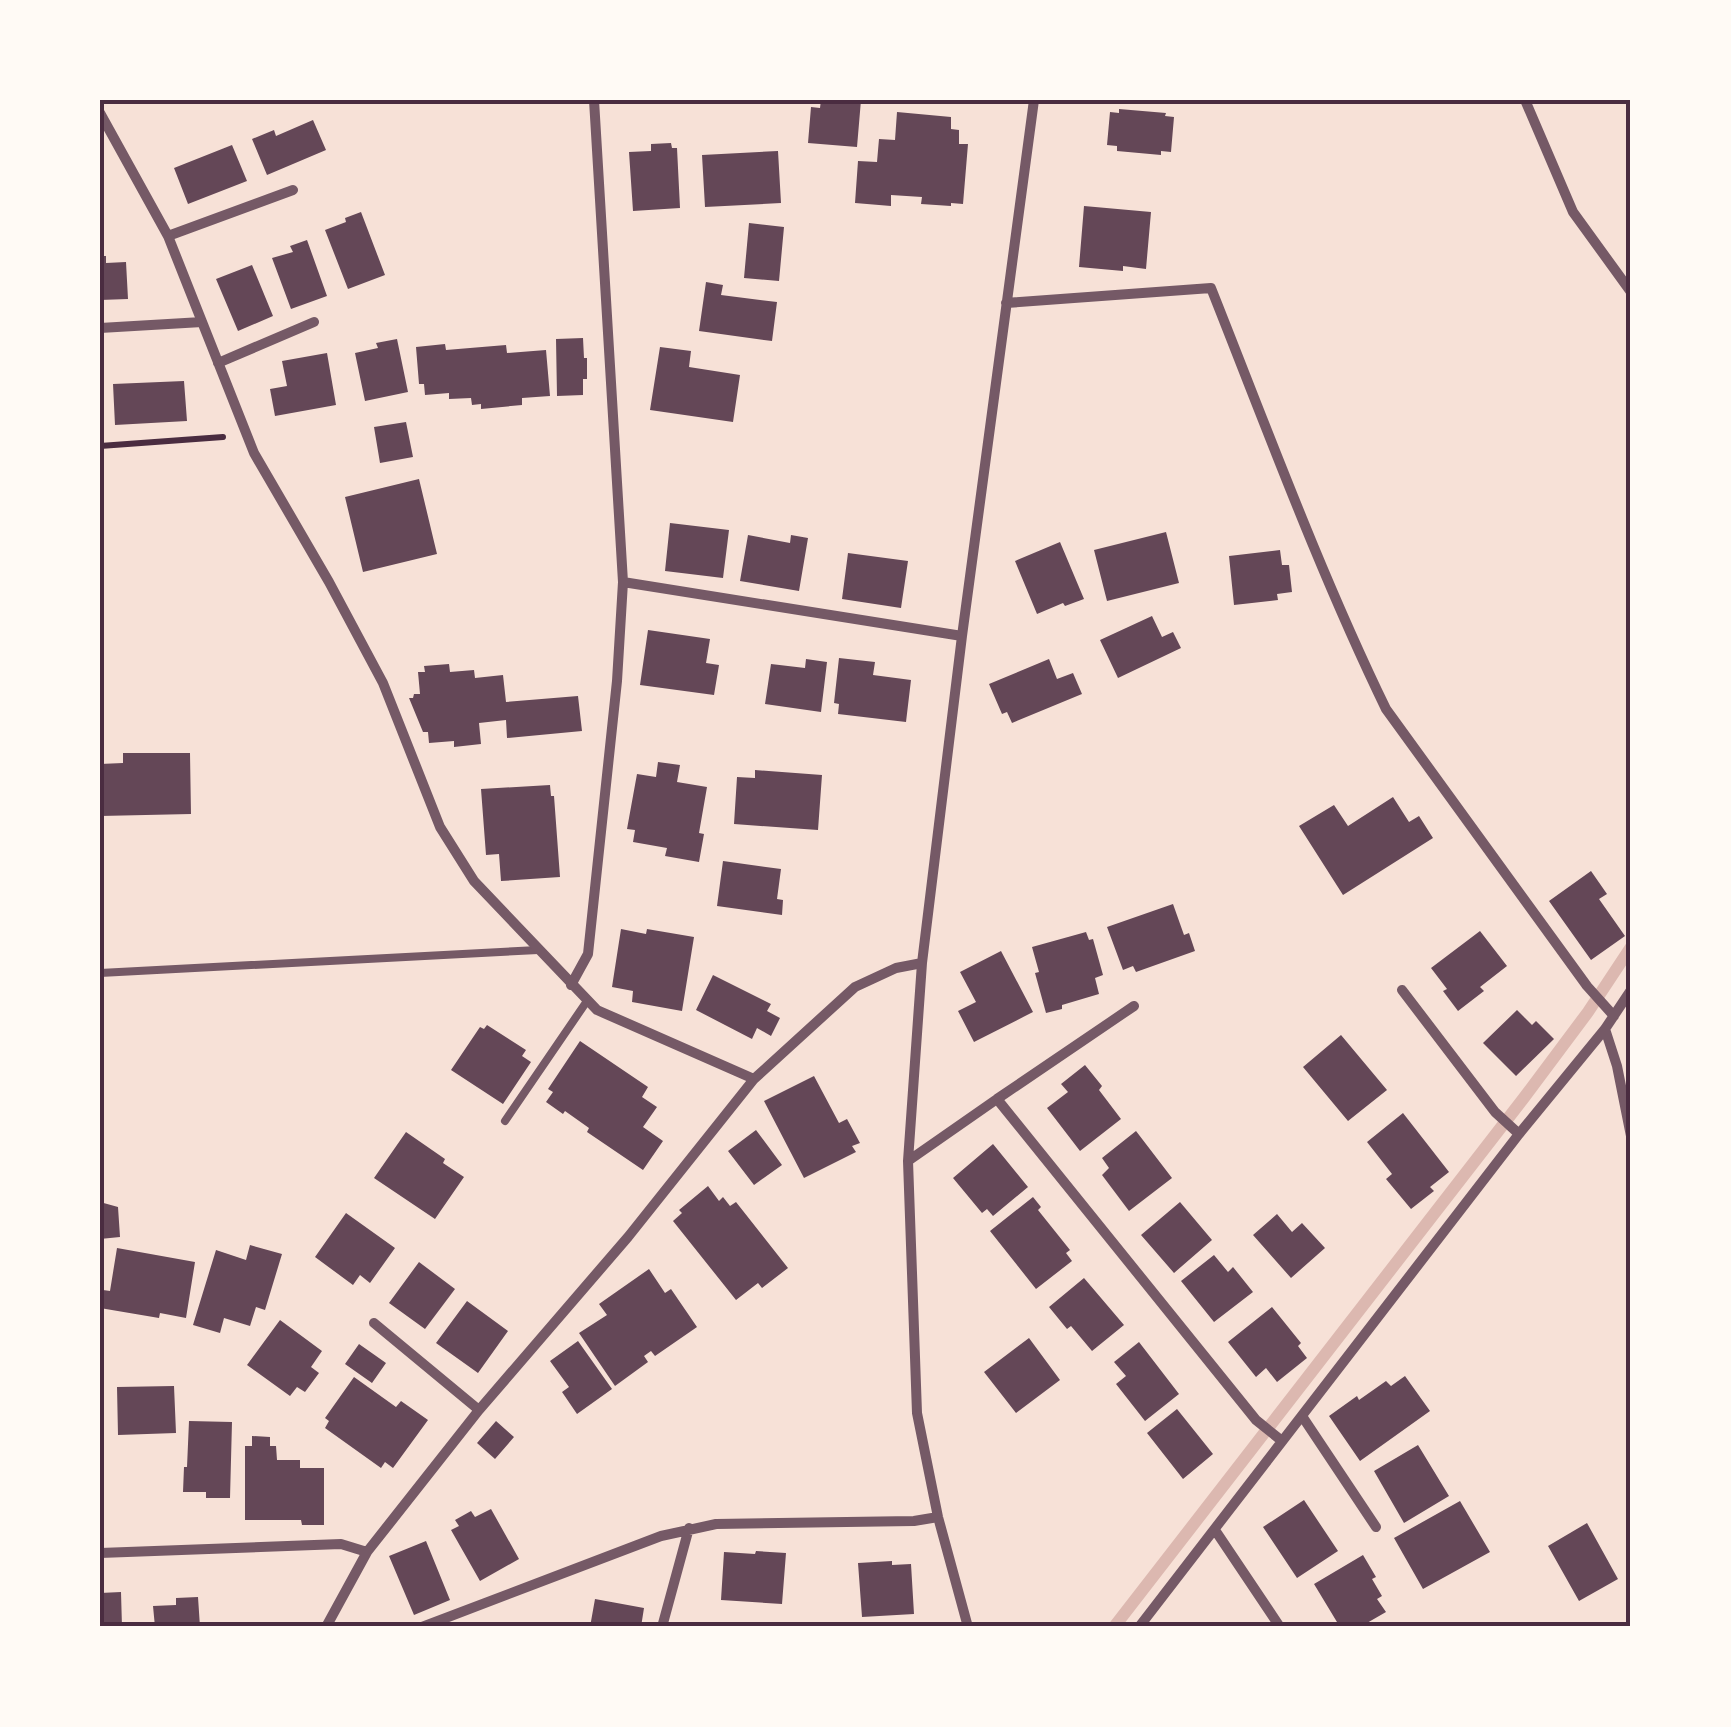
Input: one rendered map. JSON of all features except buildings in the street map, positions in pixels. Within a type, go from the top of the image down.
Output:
[{"type":"street","points":[[571,985],[588,954],[617,681],[623,582],[594,100]]},
{"type":"street","points":[[968,1627],[938,1517],[917,1413],[908,1161],[922,963],[1034,100]]},
{"type":"street","points":[[1525,100],[1573,212],[1631,292]]},
{"type":"street","points":[[100,112],[168,236],[254,453],[330,582],[383,683],[440,827],[474,881],[597,1010],[754,1080]]},
{"type":"street","points":[[168,236],[294,190]]},
{"type":"street","points":[[1006,302],[1211,288],[1288,484],[1386,709],[1587,986],[1614,1016]]},
{"type":"street","points":[[100,328],[202,322]]},
{"type":"street","points":[[218,363],[314,322]]},
{"type":"street","points":[[623,582],[962,636]]},
{"type":"street","points":[[326,1627],[367,1552],[479,1410],[628,1237],[754,1080],[855,987],[896,968],[922,963]]},
{"type":"street","points":[[1402,990],[1495,1112],[1520,1134]]},
{"type":"street","points":[[1139,1627],[1631,990]]},
{"type":"street","points":[[908,1161],[1134,1006]]},
{"type":"street","points":[[1605,1028],[1618,1066],[1631,1136]]},
{"type":"street","points":[[997,1098],[1256,1420],[1282,1441]]},
{"type":"street","points":[[374,1323],[479,1410]]},
{"type":"street","points":[[1302,1416],[1376,1527]]},
{"type":"street","points":[[422,1627],[689,1528],[716,1524],[914,1522],[938,1517]]},
{"type":"street","points":[[662,1627],[689,1528]]},
{"type":"street","points":[[1214,1530],[1280,1627]]},
{"type":"street","points":[[100,1553],[341,1544],[367,1552]]},
{"type":"lane","points":[[100,973],[538,950]]},
{"type":"lane","points":[[505,1121],[587,1001]]},
{"type":"path","points":[[100,446],[247,436]]},
{"type":"waterway","points":[[1114,1627],[1523,1099],[1631,947]]}]
